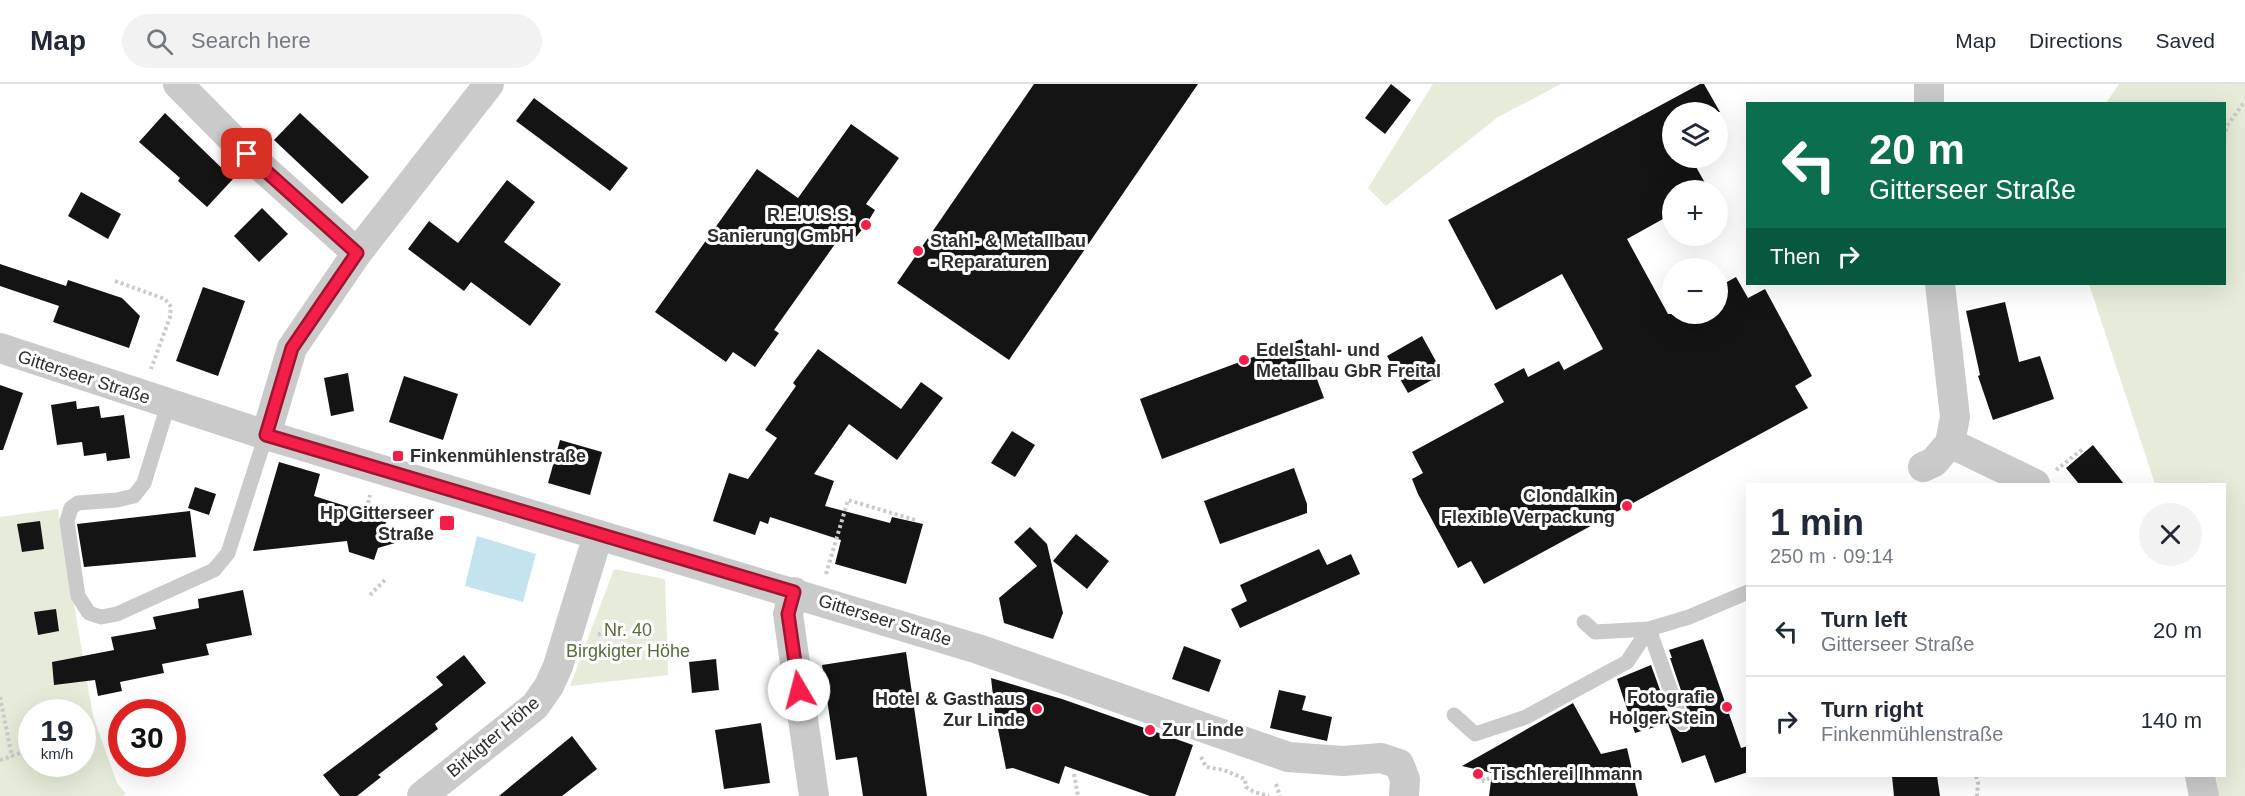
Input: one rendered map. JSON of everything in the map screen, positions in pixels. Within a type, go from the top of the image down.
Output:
[{"type":"street","points":[[178,84],[247,154],[357,253]]},
{"type":"street","points":[[266,435],[292,348],[357,253],[489,84]]},
{"type":"street","points":[[1929,84],[1929,102]]},
{"type":"street","points":[[1923,467],[1943,454],[1950,442],[1955,417],[1940,285]]},
{"type":"street","name":"Gitterseer Straße","points":[[0,348],[168,405],[794,592],[1045,670],[1198,727],[1288,757],[1342,761],[1381,758],[1399,764],[1405,779],[1404,796]]},
{"type":"street","points":[[1950,442],[2033,483]]},
{"type":"street","name":"Birkigter Höhe","points":[[422,796],[535,706],[549,686],[558,666],[598,535]]},
{"type":"street","points":[[794,592],[788,614],[814,796]]},
{"type":"street","points":[[2200,777],[2204,796]]},
{"type":"lane","name":"Gitterseer Straße","points":[[168,405],[144,483],[134,496],[117,500],[78,503],[71,508],[67,521],[78,596],[89,614],[101,617],[117,614],[214,570],[228,553],[266,435]]},
{"type":"lane","points":[[1584,622],[1595,632],[1649,629],[1689,617],[1746,593]]},
{"type":"lane","points":[[1454,715],[1475,734],[1526,717],[1627,662],[1649,629]]},
{"type":"lane","points":[[1649,629],[1682,723]]},
{"type":"path","points":[[2226,130],[2245,100]]},
{"type":"path","points":[[115,281],[165,300],[171,307],[170,317],[151,370]]},
{"type":"path","points":[[2073,458],[2083,449]]},
{"type":"path","points":[[367,509],[372,491]]},
{"type":"path","points":[[826,576],[848,500],[915,520]]},
{"type":"path","points":[[369,595],[387,578]]},
{"type":"path","points":[[0,697],[12,757]]},
{"type":"path","points":[[1198,750],[1206,768],[1224,770],[1245,778],[1246,787],[1269,796]]},
{"type":"path","points":[[0,760],[18,755]]},
{"type":"path","points":[[1480,773],[1484,781],[1496,775]]},
{"type":"path","points":[[1074,774],[1078,796]]},
{"type":"path","points":[[1976,777],[1977,796]]},
{"type":"path","points":[[1276,784],[1280,796]]},
{"type":"green space","points":[[1433,84],[1561,84],[1498,117],[1386,206],[1368,188]]},
{"type":"green space","points":[[2119,84],[2245,84],[2245,796],[2219,796],[2216,777],[2226,777],[2226,483],[2155,483],[2089,285],[2226,285],[2226,102],[2107,102]]},
{"type":"green space","points":[[58,509],[90,699],[18,699],[18,777],[96,777],[96,724],[108,758],[108,777],[115,777],[126,794],[123,796],[0,796],[0,517]]},
{"type":"green space","name":"Nr. 40 Birgkigter Höhe","points":[[614,569],[665,579],[668,675],[570,686]]},
{"type":"water","points":[[477,536],[536,554],[523,602],[465,586]]},
{"type":"building","points":[[1034,84],[1198,84],[1009,360],[897,283]]},
{"type":"building","points":[[1391,84],[1411,100],[1385,134],[1365,118]]},
{"type":"building","points":[[1704,84],[1714,102],[1667,102]]},
{"type":"building","points":[[534,98],[628,168],[610,191],[516,121]]},
{"type":"building","points":[[1662,105],[1662,168],[1697,168],[1703,180],[1662,180],[1662,220],[1627,239],[1662,303],[1662,324],[1728,324],[1728,281],[1736,277],[1748,298],[1765,289],[1812,376],[1795,386],[1808,408],[1484,584],[1471,561],[1458,568],[1412,479],[1423,473],[1412,452],[1504,402],[1494,384],[1524,368],[1528,377],[1559,361],[1564,370],[1603,349],[1562,274],[1496,310],[1448,220]]},
{"type":"building","points":[[165,113],[233,179],[207,207],[178,181],[180,178],[139,142]]},
{"type":"building","points":[[300,113],[369,177],[342,204],[274,140]]},
{"type":"building","points":[[851,124],[899,158],[866,204],[875,210],[866,225],[855,238],[845,230],[774,330],[779,333],[755,367],[733,352],[726,362],[655,312],[757,169],[798,198]]},
{"type":"building","points":[[507,180],[535,202],[504,242],[561,284],[530,326],[471,282],[464,291],[408,249],[429,221],[458,243]]},
{"type":"building","points":[[81,192],[121,214],[108,239],[68,216]]},
{"type":"building","points":[[262,208],[288,234],[259,262],[234,236]]},
{"type":"building","points":[[0,264],[66,286],[68,280],[122,298],[140,316],[129,348],[53,322],[59,306],[0,286]]},
{"type":"building","points":[[203,287],[245,301],[218,376],[176,361]]},
{"type":"building","points":[[2005,302],[2019,362],[2040,356],[2054,399],[1993,420],[1978,376],[1980,375],[1966,311]]},
{"type":"building","points":[[1422,336],[1443,374],[1408,393],[1387,356]]},
{"type":"building","points":[[1302,339],[1324,398],[1162,459],[1140,399]]},
{"type":"building","points":[[818,349],[901,409],[921,382],[943,398],[897,460],[849,424],[814,474],[834,481],[825,506],[890,523],[892,517],[923,524],[906,584],[835,564],[841,540],[770,517],[768,524],[760,521],[755,535],[713,521],[729,473],[748,479],[777,438],[765,430],[796,386],[793,383]]},
{"type":"building","points":[[348,373],[354,411],[331,416],[324,378]]},
{"type":"building","points":[[404,376],[458,394],[443,440],[389,422]]},
{"type":"building","points":[[0,385],[23,393],[3,450],[0,450]]},
{"type":"building","points":[[76,401],[77,409],[99,406],[101,418],[124,415],[130,458],[107,461],[106,453],[84,456],[82,442],[57,445],[51,405]]},
{"type":"building","points":[[1012,431],[1035,445],[1015,477],[991,463]]},
{"type":"building","points":[[560,440],[602,452],[590,495],[548,483]]},
{"type":"building","points":[[2093,445],[2123,483],[2078,483],[2066,468]]},
{"type":"building","points":[[279,462],[320,474],[314,496],[387,519],[383,531],[395,543],[378,548],[374,560],[349,552],[347,541],[253,551]]},
{"type":"building","points":[[1294,468],[1307,504],[1307,513],[1220,544],[1204,501]]},
{"type":"building","points":[[195,487],[216,494],[209,515],[188,508]]},
{"type":"building","points":[[190,511],[196,557],[84,567],[77,524]]},
{"type":"building","points":[[40,521],[44,549],[22,552],[17,524]]},
{"type":"building","points":[[1030,527],[1047,544],[1063,613],[1053,639],[1004,623],[999,598],[1037,566],[1014,542]]},
{"type":"building","points":[[1076,534],[1109,561],[1087,589],[1053,561]]},
{"type":"building","points":[[1319,549],[1327,565],[1351,554],[1360,574],[1240,628],[1231,609],[1247,601],[1240,585]]},
{"type":"building","points":[[243,590],[252,635],[206,644],[209,655],[162,664],[164,673],[120,682],[122,691],[98,696],[95,680],[54,685],[52,662],[114,650],[111,637],[156,629],[153,617],[199,608],[198,599]]},
{"type":"building","points":[[56,609],[59,631],[38,635],[34,612]]},
{"type":"building","points":[[1703,639],[1741,748],[1746,747],[1746,773],[1715,783],[1705,755],[1682,763],[1668,723],[1635,733],[1617,679],[1651,665],[1673,726],[1680,732],[1690,729],[1691,720],[1669,650]]},
{"type":"building","points":[[1184,646],[1221,660],[1209,692],[1172,679]]},
{"type":"building","points":[[906,652],[927,796],[863,796],[857,757],[836,760],[822,665]]},
{"type":"building","points":[[464,655],[486,683],[435,724],[438,729],[378,775],[381,777],[357,796],[340,796],[323,775],[443,685],[436,677]]},
{"type":"building","points":[[716,659],[719,690],[692,693],[689,662]]},
{"type":"building","points":[[991,678],[1062,699],[1193,745],[1175,796],[1150,796],[1065,766],[1059,784],[1013,768],[1006,769],[995,714]]},
{"type":"building","points":[[1279,690],[1306,696],[1302,710],[1332,717],[1327,741],[1270,728]]},
{"type":"building","points":[[1573,703],[1601,754],[1627,748],[1638,796],[1489,796],[1492,773],[1462,766]]},
{"type":"building","points":[[761,723],[770,783],[724,789],[715,730]]},
{"type":"building","points":[[572,736],[597,769],[562,796],[499,796]]},
{"type":"building","points":[[1892,777],[1937,777],[1940,796],[1894,796]]},
{"type":"place","name":"R.E.U.S.S. Sanierung GmbH","points":[[866,225]]},
{"type":"place","name":"Stahl- & Metallbau - Reparaturen","points":[[918,251]]},
{"type":"place","name":"Edelstahl- und Metallbau GbR Freital","points":[[1244,360]]},
{"type":"place","name":"Finkenmühlenstraße","points":[[398,456]]},
{"type":"place","name":"Clondalkin Flexible Verpackung","points":[[1627,506]]},
{"type":"place","name":"Hp Gitterseer Straße","points":[[447,523]]},
{"type":"place","name":"Fotografie Holger Stein","points":[[1727,707]]},
{"type":"place","name":"Hotel & Gasthaus Zur Linde","points":[[1037,709]]},
{"type":"place","name":"Zur Linde","points":[[1150,730]]},
{"type":"place","name":"Tischlerei Ihmann","points":[[1478,774]]},
{"type":"route","points":[[247,154],[357,253],[292,348],[266,435],[794,592],[788,614],[799,690]]}]
